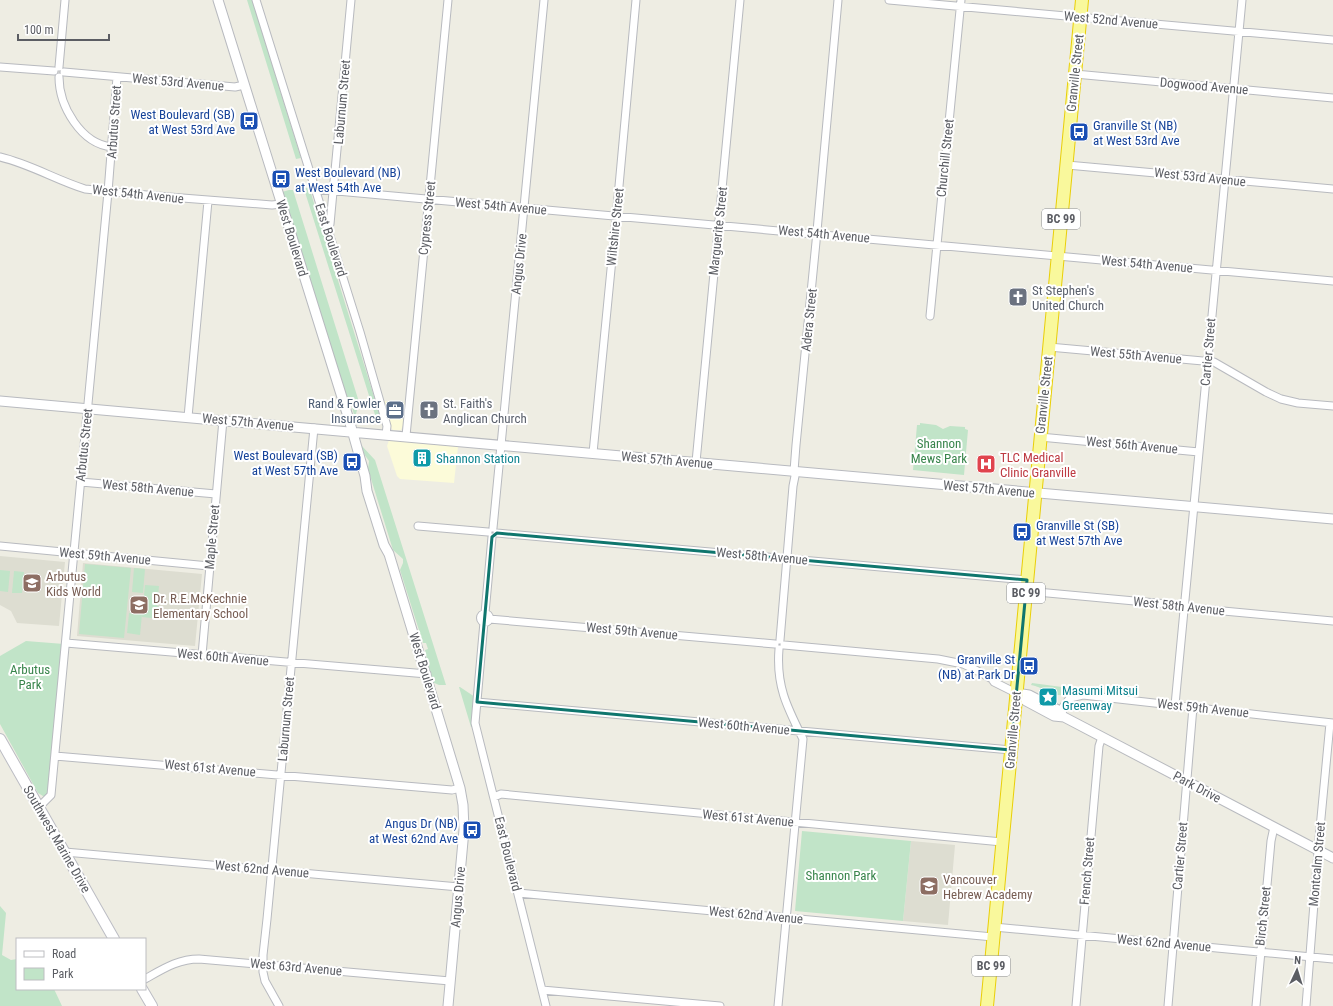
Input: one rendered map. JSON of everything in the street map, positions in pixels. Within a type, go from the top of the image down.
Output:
[{"type":"highway","name":"Granville Street","points":[[987,1006],[1082,0]]},
{"type":"main road","name":"Southwest Marine Drive","points":[[0,739],[113,938]]},
{"type":"main road","points":[[143,990],[152,1006]]},
{"type":"street","points":[[65,0],[59,72],[61,98],[67,111],[76,124],[98,144],[112,147]]},
{"type":"street","name":"West Boulevard","points":[[218,0],[352,432],[365,476],[367,491],[384,545],[389,554],[427,674],[460,788]]},
{"type":"street","name":"East Boulevard","points":[[256,0],[360,332],[386,426],[386,435]]},
{"type":"street","name":"Laburnum Street","points":[[327,228],[330,224],[351,0]]},
{"type":"street","name":"Cypress Street","points":[[406,436],[448,0]]},
{"type":"street","name":"Angus Drive","points":[[477,702],[544,0]]},
{"type":"street","name":"Wiltshire Street","points":[[593,453],[617,216],[636,0]]},
{"type":"street","name":"Marguerite Street","points":[[696,462],[740,0]]},
{"type":"street","name":"Adera Street","points":[[778,1006],[804,739],[789,710],[780,687],[778,671],[779,644],[793,486],[796,476],[794,471],[838,0]]},
{"type":"street","name":"West 52nd Avenue","points":[[889,0],[960,3],[1081,17],[1333,40]]},
{"type":"street","name":"Cartier Street","points":[[1175,705],[1242,0]]},
{"type":"street","name":"Churchill Street","points":[[930,316],[960,3]]},
{"type":"street","name":"West 53rd Avenue","points":[[0,67],[235,87],[244,85]]},
{"type":"street","name":"Dogwood Avenue","points":[[1075,74],[1333,98]]},
{"type":"street","name":"Arbutus Street","points":[[39,807],[51,795],[108,192],[117,77]]},
{"type":"street","name":"West 54th Avenue","points":[[0,158],[17,161],[72,185],[86,189],[272,206],[281,204]]},
{"type":"street","name":"West 53rd Avenue","points":[[1067,165],[1333,189]]},
{"type":"street","name":"West 54th Avenue","points":[[315,189],[1333,281]]},
{"type":"street","points":[[188,417],[208,201]]},
{"type":"street","name":"West 55th Avenue","points":[[1049,347],[1215,362],[1266,392],[1281,399],[1298,403],[1333,406]]},
{"type":"street","name":"West 57th Avenue","points":[[0,400],[1333,520]]},
{"type":"street","name":"Maple Street","points":[[202,655],[209,566],[224,420]]},
{"type":"street","name":"Laburnum Street","points":[[279,1006],[265,981],[263,955],[314,428]]},
{"type":"street","name":"West 56th Avenue","points":[[1040,437],[1199,452]]},
{"type":"street","name":"West 58th Avenue","points":[[81,482],[216,494]]},
{"type":"street","name":"West 58th Avenue","points":[[418,526],[787,558],[1184,606],[1333,621]]},
{"type":"street","name":"West 59th Avenue","points":[[0,546],[209,566]]},
{"type":"street","name":"West 59th Avenue","points":[[486,618],[938,659],[963,664],[1016,693]]},
{"type":"street","name":"West 60th Avenue","points":[[66,643],[292,664],[427,674]]},
{"type":"street","name":"Park Drive","points":[[1016,693],[1029,694],[1058,710],[1062,716],[1333,858]]},
{"type":"street","name":"West 59th Avenue","points":[[1062,716],[1063,708],[1066,702],[1070,698],[1078,695],[1332,723]]},
{"type":"street","name":"East Boulevard","points":[[477,702],[475,723],[546,1006]]},
{"type":"street","name":"West 60th Avenue","points":[[477,702],[1011,750]]},
{"type":"street","name":"Cartier Street","points":[[1168,1006],[1193,707]]},
{"type":"street","name":"Montcalm Street","points":[[1306,1006],[1318,850],[1332,723]]},
{"type":"street","name":"French Street","points":[[1076,1006],[1081,935],[1099,746],[1102,737]]},
{"type":"street","name":"West 61st Avenue","points":[[55,756],[281,774],[452,790],[460,788]]},
{"type":"street","name":"Angus Drive","points":[[448,1006],[464,818],[460,788]]},
{"type":"street","name":"West 61st Avenue","points":[[494,797],[501,794],[1002,842]]},
{"type":"street","name":"Birch Street","points":[[1256,1006],[1270,841],[1274,827]]},
{"type":"street","name":"West 62nd Avenue","points":[[65,852],[459,887]]},
{"type":"street","name":"West 62nd Avenue","points":[[518,893],[786,917],[994,932],[1081,935],[1333,959]]},
{"type":"street","name":"West 63rd Avenue","points":[[146,978],[173,963],[187,959],[263,964],[450,981]]},
{"type":"street","points":[[542,990],[720,1006]]},
{"type":"highlighted area","points":[[497,533],[1027,580],[1011,750],[477,702],[492,537]]},
{"type":"shaded area","points":[[384,401],[405,402],[403,426],[401,430],[393,430],[391,428]]},
{"type":"shaded area","name":"Shannon Station","points":[[402,439],[406,442],[458,447],[454,483],[400,479],[397,476],[387,446],[389,440]]},
{"type":"shaded area","name":"Arbutus Kids World","points":[[0,556],[65,562],[59,626],[17,623],[11,611],[0,605]]},
{"type":"shaded area","name":"Dr. R.E.McKechnie Elementary School","points":[[83,563],[202,574],[195,646],[77,636]]},
{"type":"shaded area","name":"Vancouver Hebrew Academy","points":[[911,841],[955,845],[948,925],[903,921]]},
{"type":"green space","points":[[247,0],[252,0],[301,158],[296,159]]},
{"type":"green space","points":[[309,187],[381,419],[377,421],[304,189]]},
{"type":"green space","points":[[293,190],[359,402],[355,418],[349,397],[347,398],[282,192]]},
{"type":"green space","name":"Shannon Mews Park","points":[[920,423],[936,425],[943,429],[950,426],[965,427],[965,429],[968,430],[964,475],[913,470],[917,425],[920,425]]},
{"type":"green space","points":[[361,445],[375,460],[446,685],[439,685],[432,682],[425,650],[428,649],[426,643],[423,643],[400,570],[403,559],[393,550],[368,469],[369,461],[364,454]]},
{"type":"green space","points":[[85,564],[131,568],[124,638],[79,634]]},
{"type":"green space","points":[[134,568],[145,569],[143,593],[132,592]]},
{"type":"green space","points":[[0,570],[10,571],[8,592],[0,591]]},
{"type":"green space","points":[[14,571],[24,572],[22,593],[12,593]]},
{"type":"green space","points":[[145,585],[159,586],[157,606],[161,607],[160,619],[142,617],[143,606],[145,606],[143,605]]},
{"type":"green space","points":[[129,613],[142,614],[140,635],[127,633]]},
{"type":"green space","name":"Arbutus Park","points":[[26,641],[64,644],[49,793],[47,796],[43,796],[38,793],[0,724],[0,656]]},
{"type":"green space","points":[[1032,683],[1062,687],[1064,695],[1050,693],[1031,685]]},
{"type":"green space","points":[[459,687],[475,697],[473,727],[471,727]]},
{"type":"green space","name":"Shannon Park","points":[[802,831],[911,841],[903,921],[795,911]]},
{"type":"green space","points":[[0,906],[6,913],[2,955],[11,960],[16,959],[16,990],[54,990],[62,1006],[0,1006]]},
{"type":"place","name":"West Boulevard (SB) at West 53rd Ave","points":[[249,121]]},
{"type":"place","name":"Granville St (NB) at West 53rd Ave","points":[[1079,132]]},
{"type":"place","name":"West Boulevard (NB) at West 54th Ave","points":[[281,179]]},
{"type":"place","name":"St Stephen's United Church","points":[[1018,297]]},
{"type":"place","name":"Rand & Fowler Insurance","points":[[395,410]]},
{"type":"place","name":"St. Faith's Anglican Church","points":[[429,410]]},
{"type":"place","name":"Shannon Station","points":[[422,458]]},
{"type":"place","name":"West Boulevard (SB) at West 57th Ave","points":[[352,462]]},
{"type":"place","name":"TLC Medical Clinic Granville","points":[[986,464]]},
{"type":"place","name":"Granville St (SB) at West 57th Ave","points":[[1022,532]]},
{"type":"place","name":"Arbutus Kids World","points":[[32,583]]},
{"type":"place","name":"Dr. R.E.McKechnie Elementary School","points":[[139,605]]},
{"type":"place","name":"Granville St (NB) at Park Dr","points":[[1029,666]]},
{"type":"place","name":"Masumi Mitsui Greenway","points":[[1048,697]]},
{"type":"place","name":"Angus Dr (NB) at West 62nd Ave","points":[[472,830]]},
{"type":"place","name":"Vancouver Hebrew Academy","points":[[929,886]]}]
